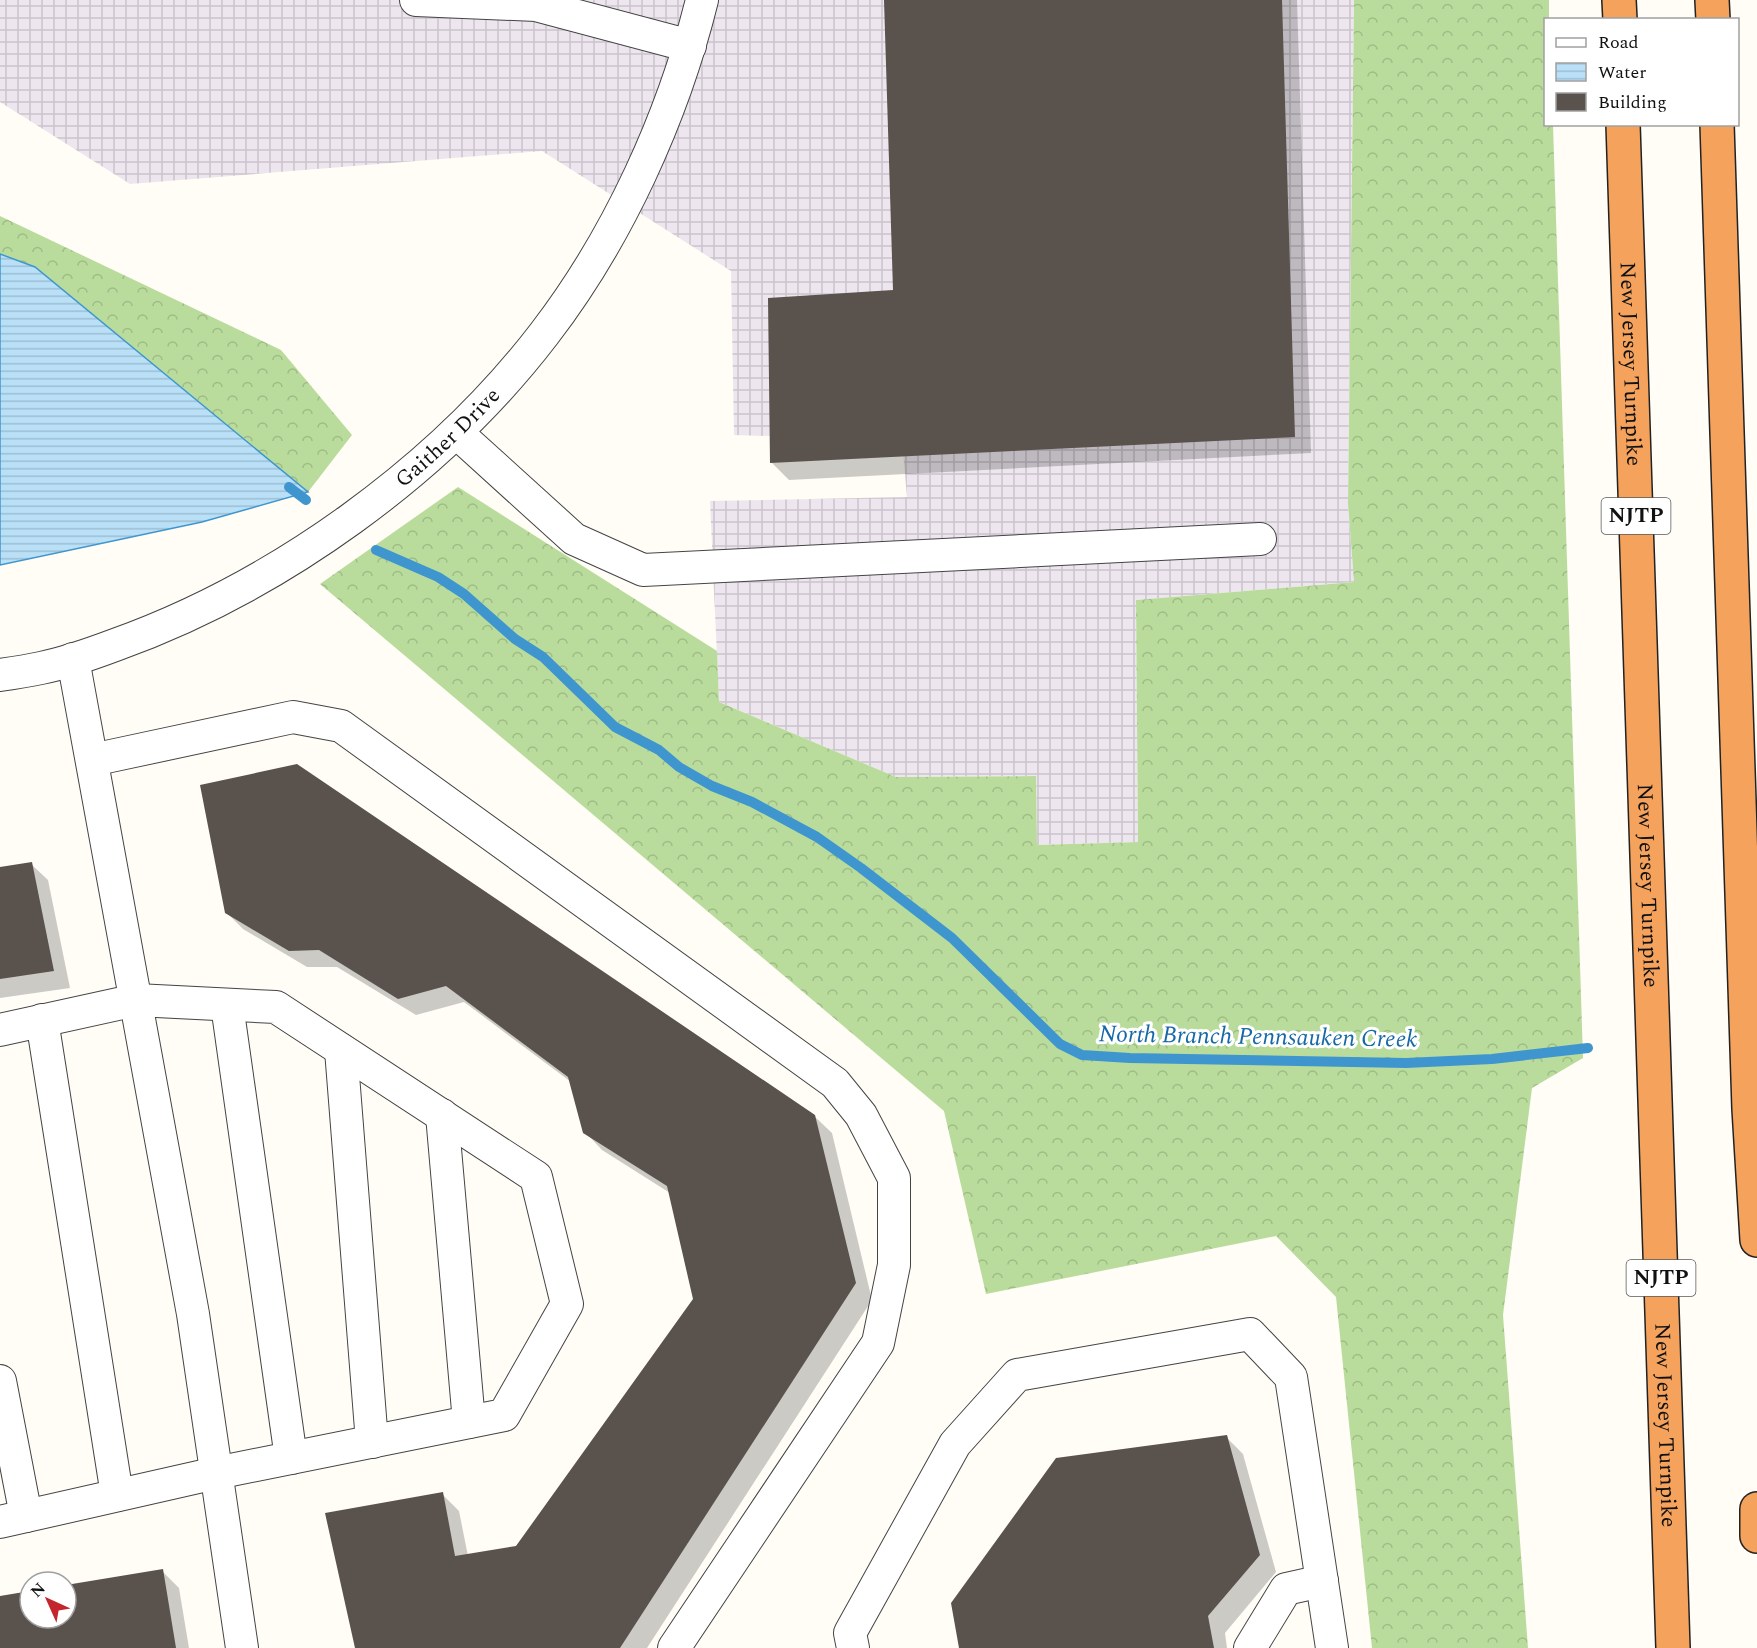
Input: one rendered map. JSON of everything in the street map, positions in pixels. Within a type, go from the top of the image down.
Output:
[{"type":"highway","points":[[1619,0],[1620,18]]},
{"type":"highway","points":[[1713,0],[1713,18]]},
{"type":"highway","name":"New Jersey Turnpike","points":[[1623,126],[1672,1648]]},
{"type":"highway","points":[[1717,126],[1749,1097],[1757,1240]]},
{"type":"highway","points":[[1757,1509],[1757,1536]]},
{"type":"street","points":[[416,0],[536,2],[690,46]]},
{"type":"street","name":"Gaither Drive","points":[[0,675],[42,668],[73,659],[152,632],[204,608],[307,550],[358,513],[456,432],[503,385],[546,333],[583,277],[617,219],[672,98],[690,46],[702,0]]},
{"type":"street","points":[[456,432],[573,539],[643,570],[1260,538]]},
{"type":"street","points":[[73,659],[193,1314],[242,1648]]},
{"type":"street","points":[[92,760],[293,717],[341,726],[835,1083],[861,1115],[894,1178],[894,1265],[878,1343],[674,1648]]},
{"type":"street","points":[[0,1030],[136,1000],[276,1006],[536,1177],[567,1304],[504,1415],[216,1473],[13,1519],[0,1381]]},
{"type":"street","points":[[227,1005],[291,1458]]},
{"type":"street","points":[[42,1020],[117,1495]]},
{"type":"street","points":[[341,1050],[372,1442]]},
{"type":"street","points":[[442,1115],[469,1422]]},
{"type":"street","points":[[853,1648],[850,1633],[956,1444],[1017,1375],[1250,1334],[1291,1377],[1332,1648]]},
{"type":"street","points":[[1250,1648],[1286,1589],[1322,1581]]},
{"type":"shaded area","points":[[0,0],[1354,0],[1348,504],[1354,582],[1136,600],[1138,842],[1037,845],[1036,776],[896,777],[719,702],[710,501],[907,497],[902,440],[734,435],[731,271],[542,151],[130,184],[0,102]]},
{"type":"green space","points":[[1354,0],[1549,0],[1549,18],[1544,18],[1544,126],[1553,126],[1583,1058],[1532,1088],[1503,1315],[1528,1648],[1372,1648],[1336,1297],[1276,1236],[986,1294],[944,1111],[320,584],[458,487],[717,651],[719,702],[896,777],[1036,776],[1037,845],[1138,842],[1136,600],[1354,582],[1348,504]]},
{"type":"green space","points":[[0,216],[281,350],[352,435],[308,492],[35,267],[0,254]]},
{"type":"water","points":[[0,254],[35,267],[308,492],[202,522],[0,565]]},
{"type":"building","points":[[884,0],[1282,0],[1295,437],[770,463],[768,298],[893,290]]},
{"type":"building","points":[[297,764],[815,1115],[856,1283],[620,1648],[355,1648],[325,1513],[443,1492],[455,1556],[516,1546],[693,1299],[667,1186],[583,1133],[568,1077],[446,986],[398,999],[319,950],[289,951],[225,913],[200,785]]},
{"type":"building","points":[[32,862],[54,971],[0,979],[0,867]]},
{"type":"building","points":[[1227,1435],[1260,1555],[1208,1616],[1214,1648],[959,1648],[951,1603],[1056,1458]]},
{"type":"building","points":[[163,1569],[176,1648],[0,1648],[0,1596],[18,1593],[18,1630],[78,1630],[78,1583]]},
{"type":"waterway","name":"North Branch Pennsauken Creek","points":[[289,487],[306,500]]},
{"type":"waterway","name":"North Branch Pennsauken Creek","points":[[376,550],[438,577],[464,594],[515,639],[543,657],[615,727],[659,750],[679,767],[712,786],[752,802],[817,837],[861,868],[952,938],[1060,1044],[1082,1055],[1130,1058],[1406,1063],[1492,1059],[1588,1048]]}]
